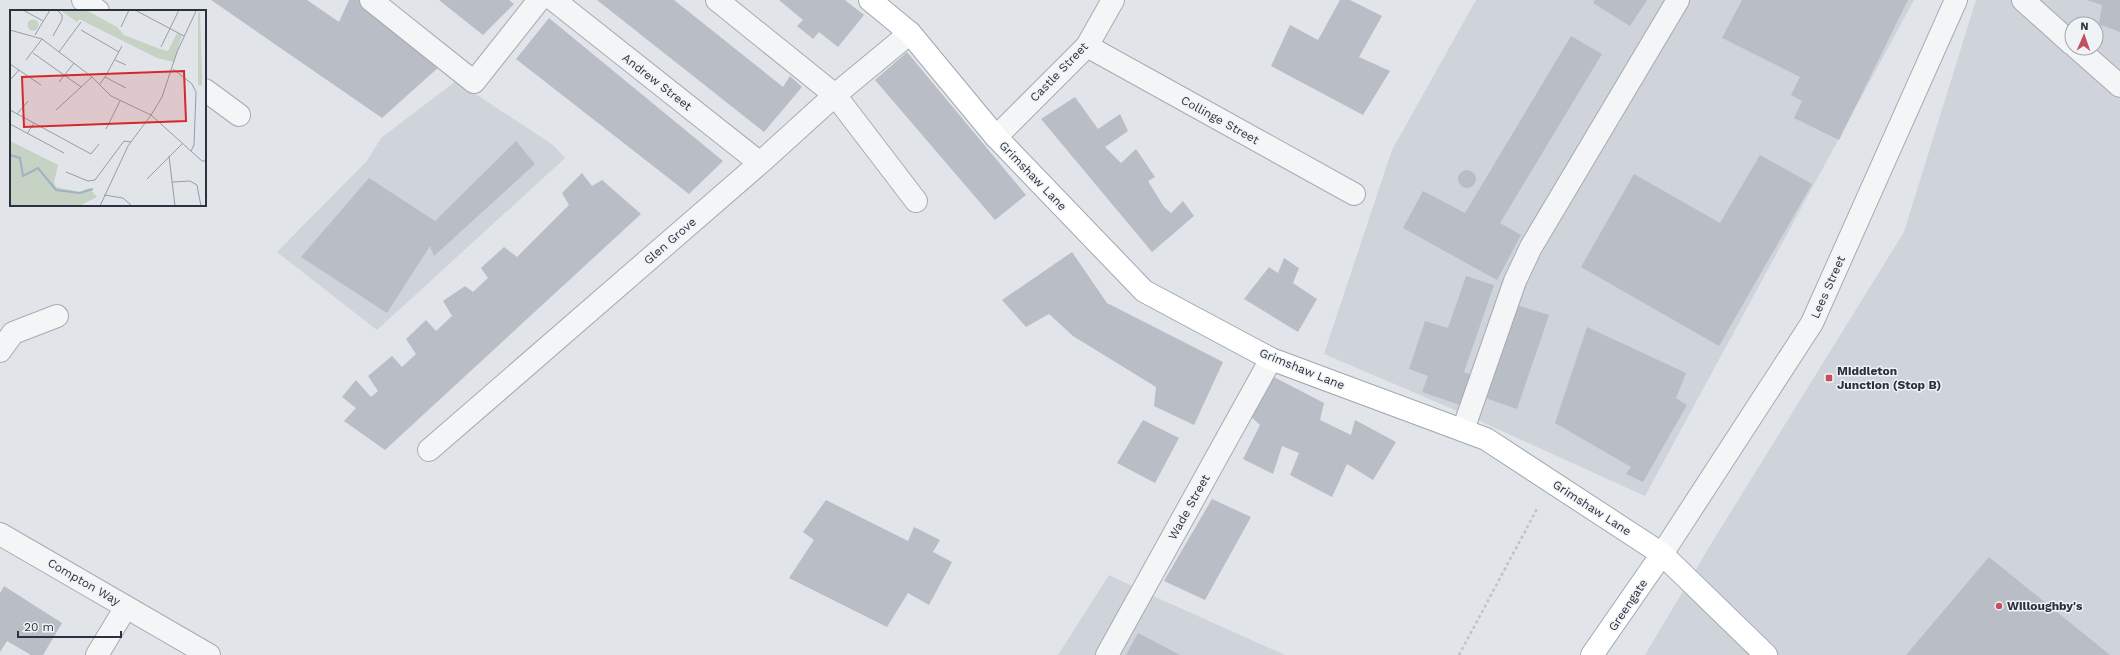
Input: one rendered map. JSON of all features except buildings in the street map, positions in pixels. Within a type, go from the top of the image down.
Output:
[{"type":"main road","name":"Grimshaw Lane","points":[[870,0],[910,33],[996,136],[1144,291],[1271,359],[1486,439],[1662,554],[1766,655]]},
{"type":"main road","name":"Greengate","points":[[1592,655],[1662,554]]},
{"type":"street","points":[[83,0],[97,10]]},
{"type":"street","points":[[370,0],[474,82],[539,0]]},
{"type":"street","name":"Andrew Street","points":[[554,0],[760,163]]},
{"type":"street","points":[[717,0],[835,96],[916,201]]},
{"type":"street","name":"Castle Street","points":[[996,136],[1087,46],[1113,0]]},
{"type":"street","points":[[1463,430],[1515,281],[1531,247],[1678,0]]},
{"type":"street","name":"Lees Street","points":[[1662,554],[1812,323],[1956,0]]},
{"type":"street","points":[[2023,0],[2064,37]]},
{"type":"street","name":"Glen Grove","points":[[429,450],[760,163],[835,96],[910,33]]},
{"type":"street","name":"Collinge Street","points":[[1087,46],[1354,194]]},
{"type":"street","points":[[2086,56],[2120,86]]},
{"type":"street","points":[[206,91],[239,115]]},
{"type":"street","points":[[0,351],[13,333],[57,316]]},
{"type":"street","name":"Wade Street","points":[[1107,655],[1271,359]]},
{"type":"street","name":"Compton Way","points":[[0,534],[209,655]]},
{"type":"street","points":[[97,655],[126,607]]},
{"type":"path","points":[[1460,655],[1552,482]]},
{"type":"shaded area","points":[[1476,0],[1914,0],[1645,496],[1469,416],[1324,354],[1392,150]]},
{"type":"shaded area","points":[[1976,0],[2120,0],[2120,655],[1645,655],[1711,544],[1904,232]]},
{"type":"shaded area","points":[[456,81],[553,145],[565,158],[377,330],[277,252],[367,161],[381,138]]},
{"type":"shaded area","points":[[1109,575],[1151,595],[1285,655],[1058,655]]},
{"type":"place","name":"Middleton Junction (Stop B)","points":[[1829,378]]},
{"type":"place","name":"Willoughby's","points":[[1999,606]]}]
